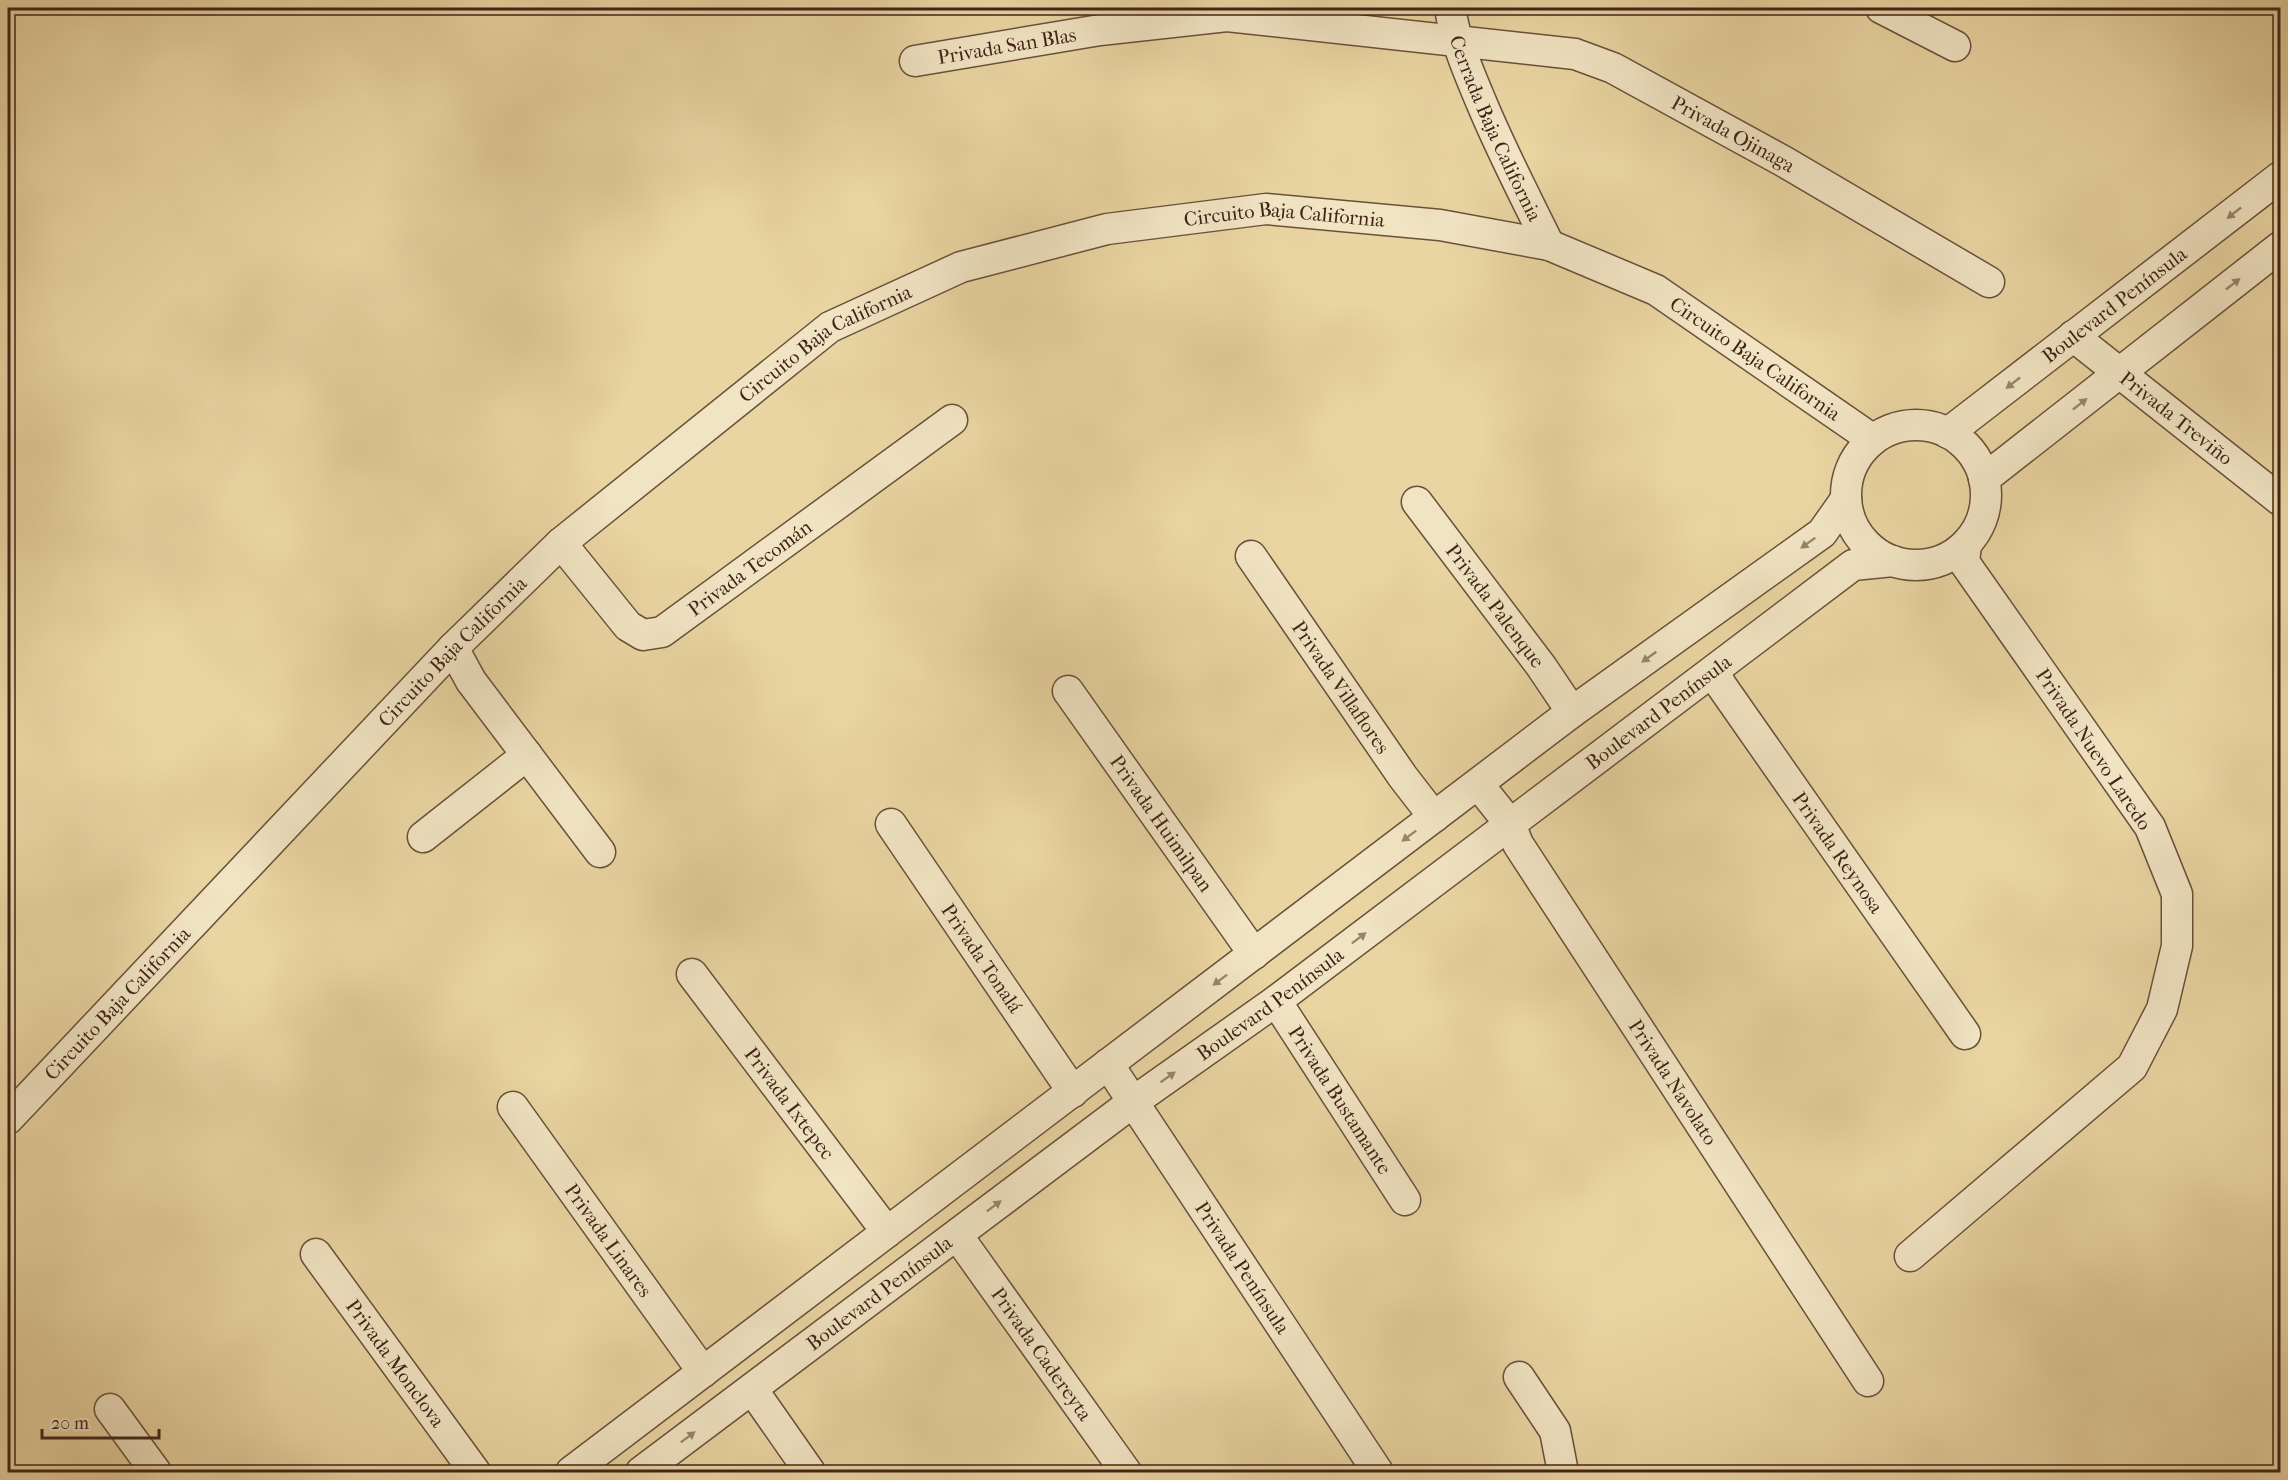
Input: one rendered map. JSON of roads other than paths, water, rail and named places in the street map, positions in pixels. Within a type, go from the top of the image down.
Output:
[{"type":"street","name":"Cerrada Baja California","points":[[1450,8],[1457,41],[1504,155],[1549,245]]},
{"type":"street","points":[[1881,8],[1955,46]]},
{"type":"street","name":"Privada San Blas","points":[[915,61],[1100,30],[1227,16],[1457,41]]},
{"type":"street","name":"Privada Ojinaga","points":[[1457,41],[1575,54],[1613,68],[1783,161],[1989,282]]},
{"type":"street","name":"Boulevard Península","points":[[1948,433],[2073,336],[2274,192]]},
{"type":"street","name":"Circuito Baja California","points":[[8,1119],[453,648],[561,543],[830,327],[961,267],[1107,229],[1266,209],[1440,225],[1549,245],[1656,290],[1872,439]]},
{"type":"street","points":[[1984,479],[2280,247]]},
{"type":"street","name":"Privada Treviño","points":[[2073,336],[2280,500]]},
{"type":"street","name":"Privada Tecomán","points":[[561,543],[628,626],[643,635],[662,632],[952,420]]},
{"type":"street","points":[[1916,424],[1939,428],[1948,433],[1959,439],[1975,457],[1984,479],[1986,503],[1979,525],[1966,545],[1947,558],[1924,565],[1893,561],[1880,556],[1863,541],[1851,522],[1846,499],[1848,477],[1857,456],[1872,439],[1892,428],[1916,424]]},
{"type":"street","points":[[571,1473],[1572,712],[1822,533],[1846,499]]},
{"type":"street","name":"Privada Palenque","points":[[1416,502],[1541,666],[1572,712]]},
{"type":"street","name":"Privada Nuevo Laredo","points":[[1910,1256],[2132,1067],[2162,1009],[2177,946],[2177,894],[2150,826],[1964,562],[1966,545]]},
{"type":"street","name":"Privada Villaflores","points":[[1251,556],[1403,777],[1434,817]]},
{"type":"street","name":"Boulevard Península","points":[[626,1431],[647,1468],[1133,1102],[1276,1001],[1853,565],[1893,561]]},
{"type":"street","points":[[453,648],[471,681],[600,852]]},
{"type":"street","name":"Privada Reynosa","points":[[1714,671],[1721,685],[1965,1034]]},
{"type":"street","name":"Privada Huimilpan","points":[[1068,691],[1254,954]]},
{"type":"street","points":[[423,837],[527,754]]},
{"type":"street","name":"Privada Navolato","points":[[1478,784],[1510,824],[1518,844],[1868,1381]]},
{"type":"street","name":"Privada Tonalá","points":[[891,824],[1073,1092]]},
{"type":"street","name":"Privada Ixtepec","points":[[692,974],[887,1232]]},
{"type":"street","name":"Privada Bustamante","points":[[1276,1001],[1405,1200]]},
{"type":"street","name":"Privada Península","points":[[1108,1064],[1378,1473]]},
{"type":"street","name":"Privada Linares","points":[[513,1107],[703,1372]]},
{"type":"street","name":"Privada Cadereyta","points":[[957,1235],[1126,1473]]},
{"type":"street","name":"Privada Monclova","points":[[316,1254],[475,1473]]},
{"type":"street","points":[[1519,1377],[1555,1431],[1563,1473]]},
{"type":"street","points":[[752,1389],[810,1473]]},
{"type":"street","points":[[110,1409],[156,1473]]}]
